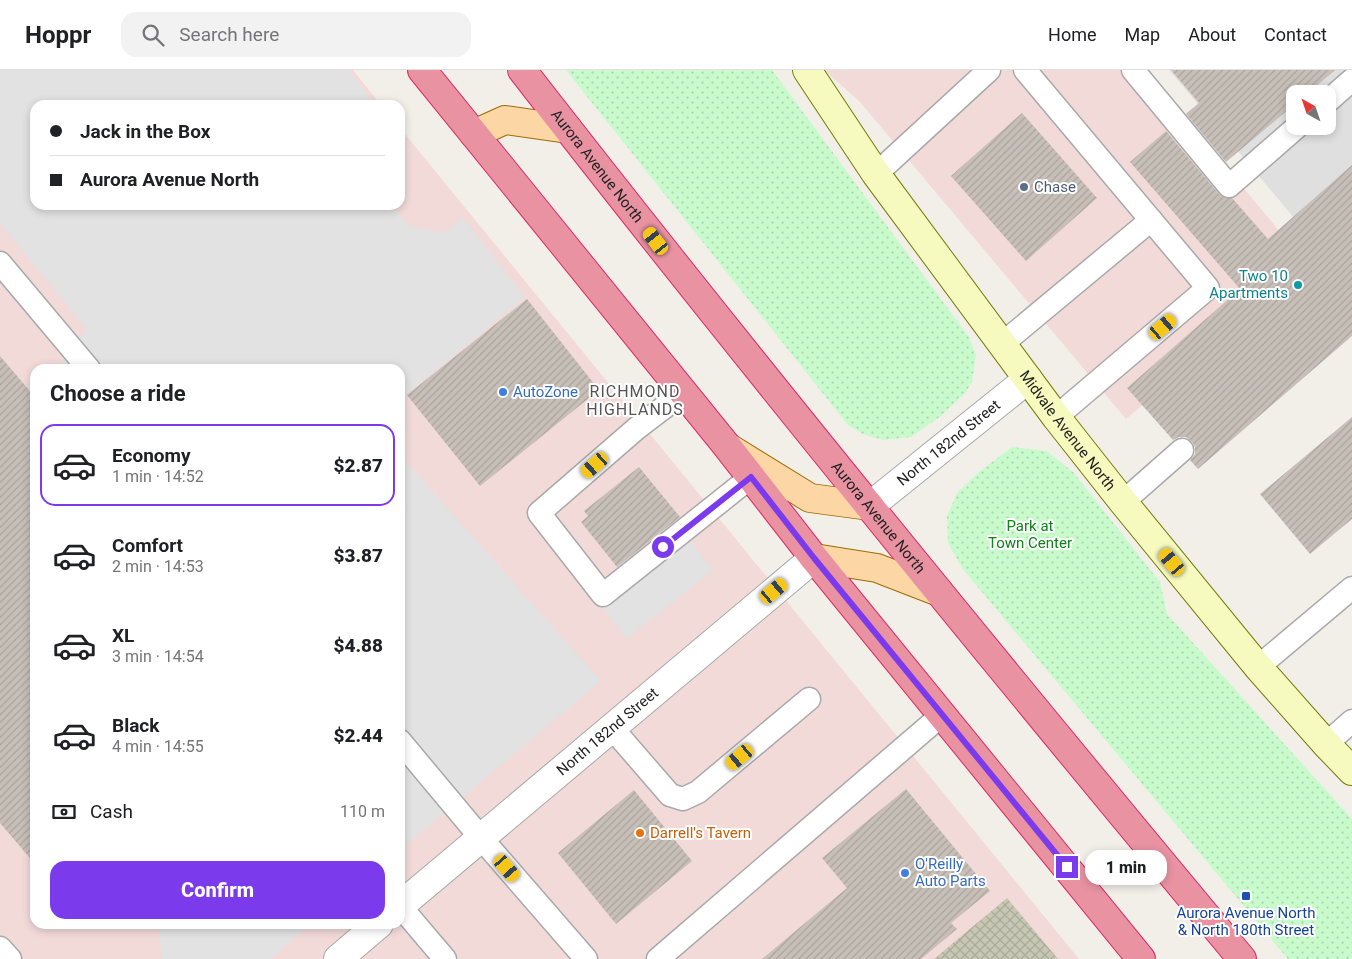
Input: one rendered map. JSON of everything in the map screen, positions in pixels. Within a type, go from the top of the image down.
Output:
[{"type":"highway","points":[[422,70],[683,392],[814,558],[1142,959]]},
{"type":"highway","name":"Aurora Avenue North","points":[[522,70],[939,592],[1242,959]]},
{"type":"main road","points":[[474,134],[506,120],[568,129]]},
{"type":"main road","points":[[726,446],[810,498],[870,506]]},
{"type":"main road","points":[[814,558],[877,568],[939,592]]},
{"type":"street","name":"Midvale Avenue North","points":[[811,72],[876,174],[1056,417],[1258,667],[1352,771]]},
{"type":"street","name":"North 182nd Street","points":[[870,506],[1028,379]]},
{"type":"street","name":"North 182nd Street","points":[[405,902],[814,558]]},
{"type":"street","points":[[338,959],[373,929]]},
{"type":"lane","points":[[876,174],[989,70]]},
{"type":"lane","points":[[1025,70],[1208,288],[1056,417]]},
{"type":"lane","points":[[1133,70],[1229,186],[1288,135]]},
{"type":"lane","points":[[1336,94],[1352,80]]},
{"type":"lane","points":[[1002,344],[1151,220]]},
{"type":"lane","points":[[0,263],[85,364]]},
{"type":"lane","points":[[683,392],[636,428],[539,513],[604,595],[751,477]]},
{"type":"lane","points":[[1123,502],[1182,450]]},
{"type":"lane","points":[[1258,667],[1352,588]]},
{"type":"lane","points":[[612,728],[670,795],[683,799],[698,792],[808,699]]},
{"type":"lane","points":[[658,959],[943,714]]},
{"type":"lane","points":[[1326,744],[1352,721]]},
{"type":"lane","points":[[405,747],[586,959]]},
{"type":"lane","points":[[405,912],[445,959]]},
{"type":"lane","points":[[0,948],[10,959]]},
{"type":"shaded area","points":[[0,70],[353,70],[377,100],[30,100],[30,210],[405,210],[405,134],[1079,959],[0,959]]},
{"type":"shaded area","points":[[0,70],[349,70],[369,96],[368,100],[30,100],[30,210],[395,210],[408,225],[444,233],[463,218],[525,297],[405,396],[405,364],[62,364],[87,329],[0,224]]},
{"type":"shaded area","points":[[824,70],[1144,70],[1309,266],[1126,419],[860,102]]},
{"type":"shaded area","points":[[1169,70],[1352,70],[1352,286]]},
{"type":"shaded area","points":[[405,461],[601,681],[405,846]]},
{"type":"shaded area","points":[[686,535],[713,570],[627,639],[599,604]]},
{"type":"shaded area","points":[[1007,898],[1058,959],[934,959]]},
{"type":"shaded area","points":[[159,929],[306,929],[270,959],[162,959]]},
{"type":"green space","points":[[566,70],[772,70],[969,337],[976,355],[972,382],[966,392],[941,416],[911,437],[883,440],[863,434],[848,425]]},
{"type":"green space","name":"Park at Town Center","points":[[1012,447],[1047,451],[1074,473],[1160,582],[1167,614],[1352,819],[1352,959],[1288,959],[962,568],[948,543],[947,516],[957,493],[979,472]]},
{"type":"building","points":[[1171,70],[1335,70],[1318,85],[1286,85],[1286,112],[1226,162],[1186,114],[1199,103]]},
{"type":"building","name":"Chase","points":[[1022,113],[1097,198],[1026,261],[951,176]]},
{"type":"building","name":"Two 10 Apartments","points":[[1166,131],[1219,194],[1225,198],[1232,198],[1268,239],[1352,165],[1352,336],[1198,469],[1190,460],[1195,454],[1195,447],[1192,442],[1186,437],[1179,437],[1173,440],[1127,388],[1240,289],[1130,162]]},
{"type":"building","name":"AutoZone","points":[[527,299],[599,390],[480,486],[407,395]]},
{"type":"building","points":[[0,356],[30,391],[30,858],[0,823]]},
{"type":"building","points":[[1352,417],[1352,519],[1310,554],[1260,494]]},
{"type":"building","points":[[639,467],[680,517],[617,567],[581,522],[588,516],[584,511]]},
{"type":"building","name":"O'Reilly Auto Parts","points":[[906,789],[990,891],[951,923],[957,929],[921,959],[762,959],[847,888],[822,858]]},
{"type":"building","points":[[634,790],[692,861],[616,924],[558,853]]},
{"type":"place","name":"Chase","points":[[1024,187]]},
{"type":"place","name":"Two 10 Apartments","points":[[1298,285]]},
{"type":"place","name":"AutoZone","points":[[503,392]]},
{"type":"place","name":"Darrell's Tavern","points":[[640,833]]},
{"type":"place","name":"O'Reilly Auto Parts","points":[[905,873]]},
{"type":"place","name":"Aurora Avenue North & North 180th Street","points":[[1246,896]]},
{"type":"district","name":"RICHMOND HIGHLANDS","points":[[635,400]]},
{"type":"route","points":[[663,547],[751,477],[814,558],[1067,867]]}]
